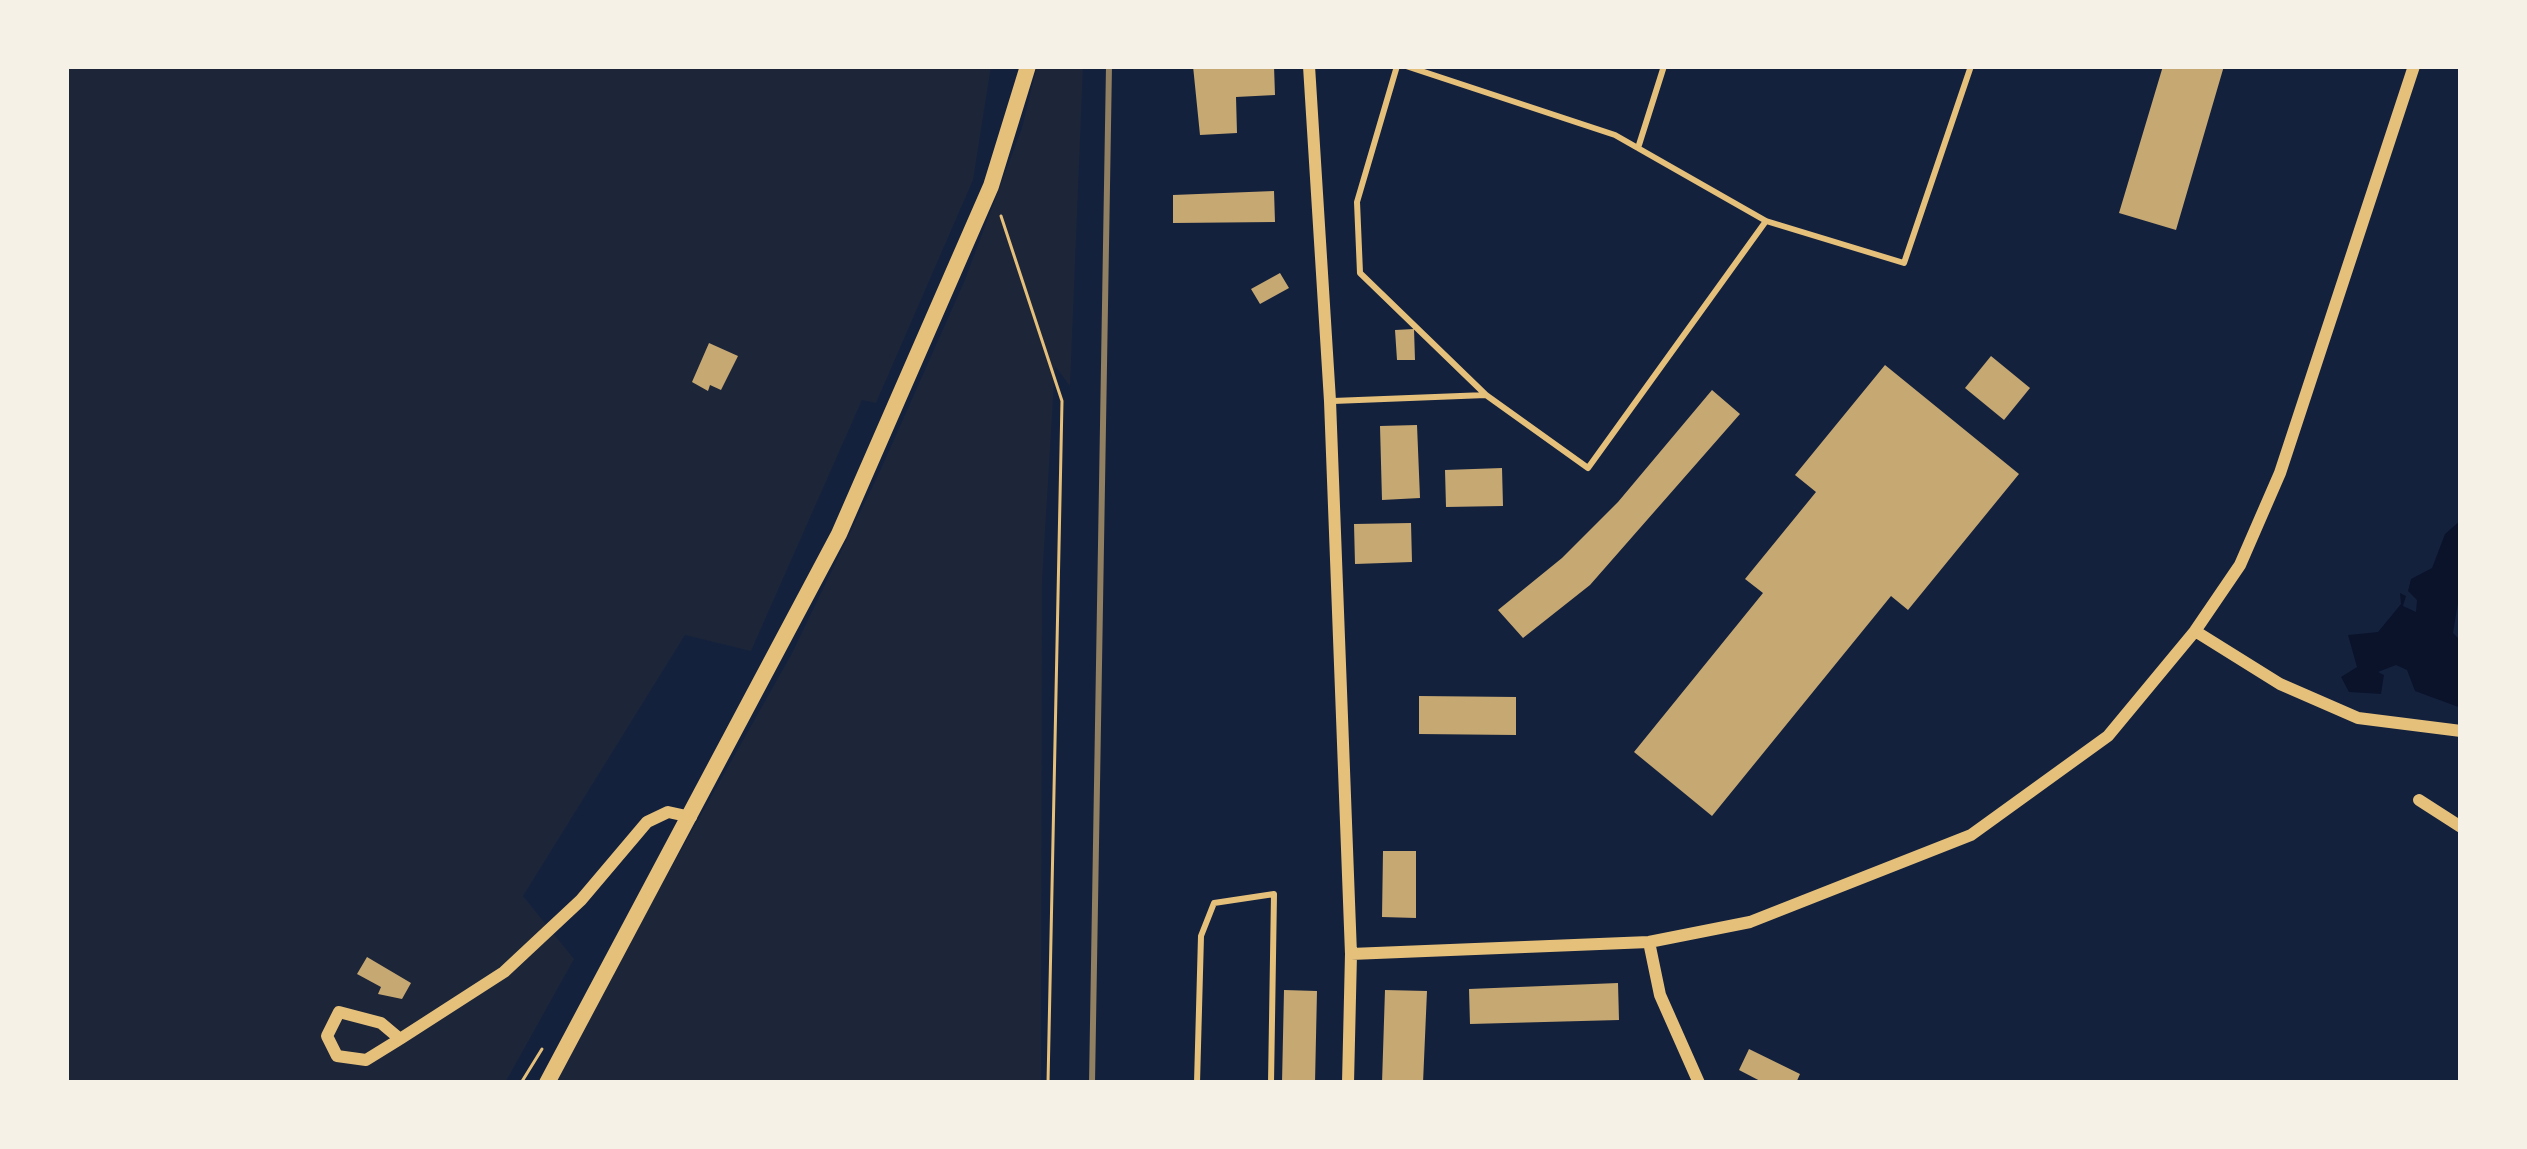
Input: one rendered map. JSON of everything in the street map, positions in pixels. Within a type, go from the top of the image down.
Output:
[{"type":"street","points":[[547,1083],[839,534],[991,186],[1028,66]]},
{"type":"street","points":[[1310,66],[1330,401],[1351,955],[1348,1083]]},
{"type":"street","points":[[1351,955],[1649,942],[1750,922],[1971,836],[2108,736],[2195,631],[2240,565],[2280,472],[2414,66]]},
{"type":"street","points":[[2195,631],[2280,684],[2358,718],[2461,731]]},
{"type":"street","points":[[2419,800],[2461,827]]},
{"type":"street","points":[[400,1039],[380,1023],[339,1012],[327,1036],[337,1056],[366,1060],[400,1039],[504,972],[581,900],[647,821],[668,812],[691,817]]},
{"type":"street","points":[[1649,942],[1660,995],[1699,1083]]},
{"type":"lane","points":[[1397,66],[1357,202],[1360,273],[1486,395],[1588,468],[1766,221]]},
{"type":"lane","points":[[1406,66],[1615,135],[1766,221],[1904,262],[1971,66]]},
{"type":"lane","points":[[1638,148],[1664,66]]},
{"type":"lane","points":[[1330,401],[1486,395]]},
{"type":"lane","points":[[1197,1083],[1201,936],[1214,903],[1274,894],[1270,1083]]},
{"type":"path","points":[[991,186],[1062,401],[1048,1083]]},
{"type":"shaded area","points":[[66,66],[991,66],[973,180],[876,403],[862,400],[751,651],[685,635],[523,896],[574,959],[505,1083],[66,1083]]},
{"type":"shaded area","points":[[1037,66],[1083,66],[1070,386],[1055,366],[1042,581],[1041,1083],[550,1083],[791,655],[880,471],[964,282],[1022,128]]},
{"type":"shaded area","points":[[2461,520],[2461,585],[2453,633],[2461,641],[2461,708],[2415,691],[2407,670],[2396,665],[2378,672],[2384,675],[2381,694],[2349,692],[2341,677],[2357,667],[2348,635],[2378,632],[2401,604],[2400,593],[2406,596],[2403,606],[2416,612],[2417,600],[2408,591],[2411,579],[2432,568],[2445,534]]},
{"type":"building","points":[[1193,66],[1274,66],[1275,95],[1236,97],[1237,133],[1200,135]]},
{"type":"building","points":[[2163,66],[2224,66],[2176,230],[2119,213]]},
{"type":"building","points":[[1274,191],[1275,222],[1173,223],[1173,195]]},
{"type":"building","points":[[1280,273],[1289,288],[1260,304],[1251,289]]},
{"type":"building","points":[[1414,329],[1415,360],[1397,360],[1395,330]]},
{"type":"building","points":[[709,343],[738,356],[721,390],[710,385],[708,391],[692,382]]},
{"type":"building","points":[[1991,356],[2030,388],[2004,420],[1965,388]]},
{"type":"building","points":[[1885,365],[2019,474],[1908,610],[1891,596],[1712,816],[1634,752],[1763,593],[1745,579],[1816,492],[1795,475]]},
{"type":"building","points":[[1712,390],[1740,414],[1590,585],[1523,638],[1498,610],[1562,558],[1618,502]]},
{"type":"building","points":[[1417,425],[1420,498],[1382,500],[1380,426]]},
{"type":"building","points":[[1502,468],[1503,506],[1446,507],[1445,470]]},
{"type":"building","points":[[1411,523],[1412,562],[1355,564],[1354,524]]},
{"type":"building","points":[[1419,696],[1516,697],[1516,735],[1419,734]]},
{"type":"building","points":[[1383,851],[1416,851],[1416,918],[1382,917]]},
{"type":"building","points":[[367,957],[411,983],[402,999],[378,994],[381,987],[357,974]]},
{"type":"building","points":[[1618,983],[1619,1020],[1470,1024],[1469,989]]},
{"type":"building","points":[[1284,990],[1317,991],[1315,1083],[1282,1083]]},
{"type":"building","points":[[1385,990],[1427,991],[1423,1083],[1382,1083]]},
{"type":"building","points":[[1749,1049],[1800,1074],[1796,1083],[1764,1083],[1739,1070]]},
{"type":"railway","points":[[1092,1083],[1109,66]]}]
